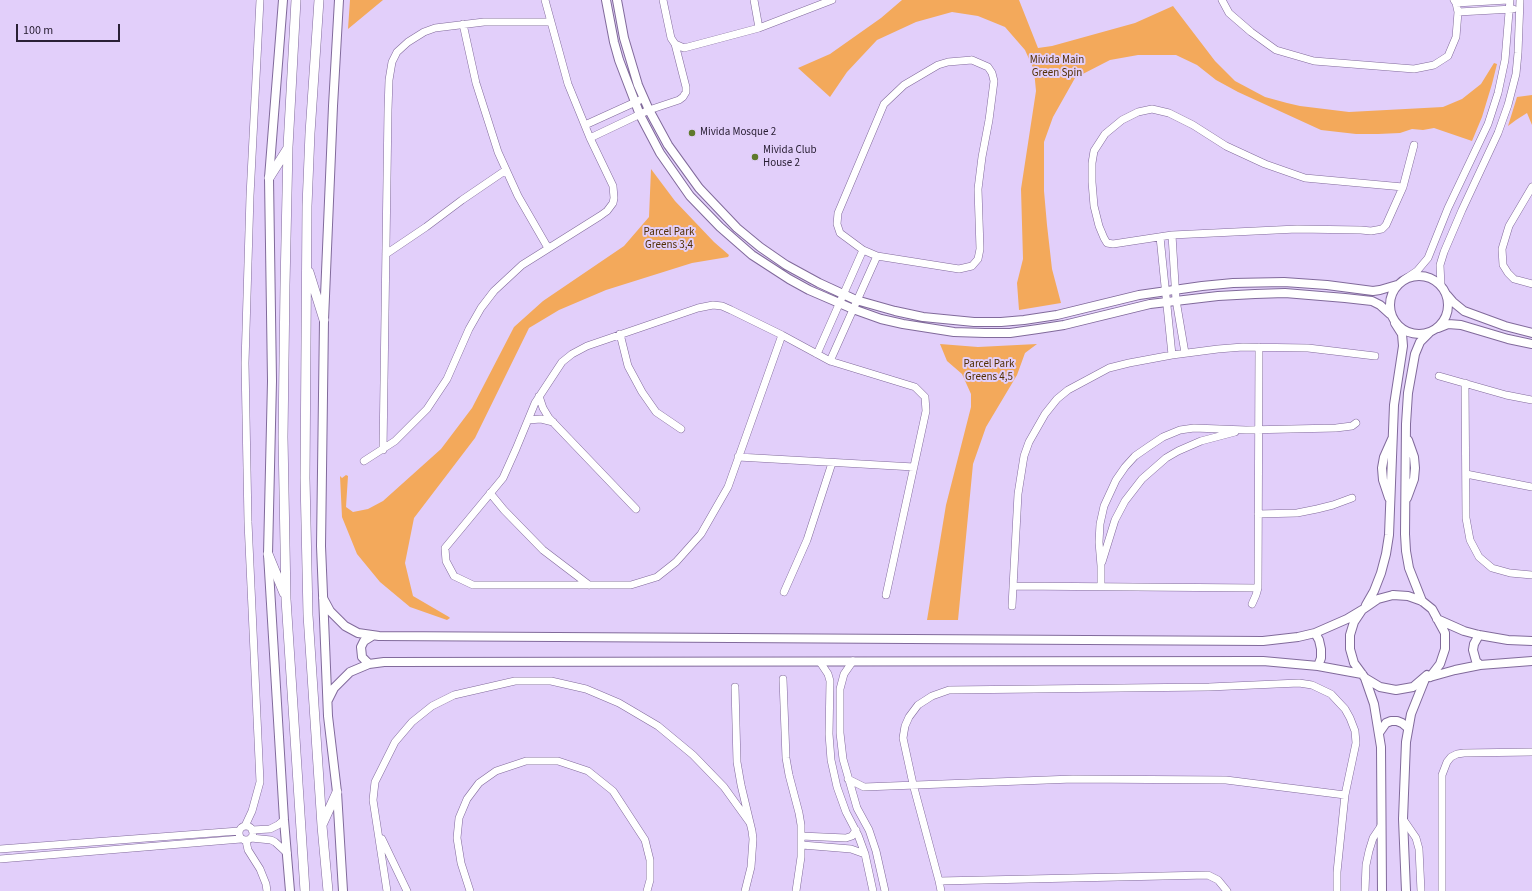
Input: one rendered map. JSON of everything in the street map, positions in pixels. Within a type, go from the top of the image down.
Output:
[{"type":"main road","points":[[296,0],[288,147],[283,437],[286,599],[299,819],[305,891]]},
{"type":"main road","points":[[319,0],[310,133],[307,206],[306,547],[308,615],[322,826],[328,891]]},
{"type":"main road","points":[[270,178],[288,147]]},
{"type":"main road","points":[[307,264],[324,320]]},
{"type":"main road","points":[[268,554],[286,599]]},
{"type":"main road","points":[[322,826],[337,792]]},
{"type":"street","points":[[0,849],[239,831],[245,826],[252,810],[260,782],[260,762],[253,659],[248,529],[245,363],[250,196],[260,0]]},
{"type":"street","points":[[284,0],[270,178],[272,381],[268,554],[284,820],[290,891]]},
{"type":"street","points":[[339,0],[324,320],[321,546],[328,700],[337,792],[343,891]]},
{"type":"street","points":[[364,461],[383,450],[409,428],[436,398],[447,379],[469,329],[481,308],[494,291],[522,265],[600,216],[613,203],[613,186],[584,125],[568,84],[545,0]]},
{"type":"street","points":[[606,0],[614,42],[634,102],[649,134],[677,179],[690,196],[720,227],[752,255],[809,290],[853,309],[881,319],[930,329],[954,332],[1010,333],[1064,325],[1131,307],[1176,300],[1218,296],[1285,293],[1345,298],[1372,302],[1380,305],[1390,314],[1402,334],[1403,346],[1396,388],[1392,446],[1389,535],[1386,554],[1374,591],[1364,609],[1354,622],[1350,635],[1350,649],[1354,662],[1364,676],[1374,704],[1380,732],[1382,891]]},
{"type":"street","points":[[617,0],[630,61],[649,110],[668,145],[699,188],[738,228],[760,247],[786,265],[843,295],[856,300],[895,312],[923,317],[974,322],[1001,322],[1057,315],[1132,297],[1165,291],[1233,283],[1262,282],[1320,284],[1373,291],[1397,285]]},
{"type":"street","points":[[590,138],[649,110],[679,100],[686,92],[675,44],[670,35],[663,0]]},
{"type":"street","points":[[754,0],[759,28]]},
{"type":"street","points":[[675,44],[688,48],[759,28],[832,0]]},
{"type":"street","points":[[1222,0],[1229,13],[1251,32],[1276,50],[1314,61],[1414,69],[1434,65],[1448,56],[1456,37],[1458,12],[1455,1],[1509,0],[1510,9],[1504,66],[1498,93],[1488,124],[1448,208],[1428,258],[1417,271],[1397,285],[1391,294],[1389,304],[1390,314]]},
{"type":"street","points":[[1422,601],[1409,568],[1406,551],[1406,436],[1407,411],[1413,364],[1417,347],[1432,331],[1442,324],[1446,317],[1448,300],[1443,289],[1440,265],[1462,210],[1498,133],[1508,105],[1516,74],[1520,0]]},
{"type":"street","points":[[1458,12],[1520,9]]},
{"type":"street","points":[[383,450],[389,80],[392,62],[397,52],[415,36],[434,28],[463,24],[513,21],[551,22]]},
{"type":"street","points":[[463,24],[483,105],[498,152],[518,196],[548,248]]},
{"type":"street","points":[[972,60],[981,63],[988,67],[992,73],[994,81],[978,189],[980,249],[978,259],[972,266],[959,269],[877,256],[863,250],[840,234],[837,224],[838,213],[884,104],[904,85],[938,65],[948,62],[972,60]]},
{"type":"street","points":[[584,125],[644,98]]},
{"type":"street","points":[[1403,187],[1305,178],[1265,164],[1226,146],[1193,125],[1169,113],[1152,109],[1138,112],[1122,120],[1105,134],[1094,151],[1092,182],[1094,206],[1104,238],[1107,243],[1113,244],[1172,235],[1297,230],[1378,230],[1386,225],[1403,187],[1414,145]]},
{"type":"street","points":[[386,254],[506,170]]},
{"type":"street","points":[[1532,187],[1509,226],[1502,250],[1503,265],[1508,274],[1514,279],[1532,284]]},
{"type":"street","points":[[1172,235],[1176,300],[1185,353]]},
{"type":"street","points":[[1160,237],[1172,355]]},
{"type":"street","points":[[817,354],[863,250]]},
{"type":"street","points":[[830,361],[877,256]]},
{"type":"street","points":[[1405,279],[1415,276],[1425,276],[1435,280],[1453,302],[1464,311],[1492,322],[1532,333]]},
{"type":"street","points":[[782,335],[728,487],[701,534],[676,562],[657,577],[631,585],[473,585],[454,576],[446,561],[445,548],[502,478],[535,403],[562,362],[572,354],[587,346],[698,308],[713,305],[722,306],[731,310],[782,335],[830,361],[914,387],[925,397],[926,411],[886,595]]},
{"type":"street","points":[[1395,323],[1403,330],[1412,334],[1420,335],[1448,324],[1461,325],[1532,344]]},
{"type":"street","points":[[620,334],[628,366],[642,392],[656,412],[682,430]]},
{"type":"street","points":[[1252,604],[1258,588],[1259,347]]},
{"type":"street","points":[[1012,606],[1016,514],[1020,474],[1029,442],[1045,414],[1068,390],[1093,375],[1109,368],[1172,355],[1218,349],[1259,347],[1314,348],[1375,356]]},
{"type":"street","points":[[1438,376],[1532,400]]},
{"type":"street","points":[[1465,383],[1467,528],[1470,540],[1474,550],[1486,565],[1496,570],[1532,575]]},
{"type":"street","points":[[539,396],[543,408],[553,422],[636,509]]},
{"type":"street","points":[[528,420],[541,419],[553,422]]},
{"type":"street","points":[[1101,586],[1099,542],[1100,524],[1104,506],[1116,480],[1135,456],[1163,437],[1180,430],[1211,428],[1258,430],[1336,428],[1352,426],[1356,423]]},
{"type":"street","points":[[1101,566],[1108,540],[1116,520],[1132,490],[1147,474],[1166,458],[1190,445],[1214,437],[1246,430]]},
{"type":"street","points":[[1391,501],[1383,480],[1382,468],[1384,457],[1393,436]]},
{"type":"street","points":[[1405,500],[1410,490],[1415,468],[1414,457],[1406,436]]},
{"type":"street","points":[[1392,446],[1406,446]]},
{"type":"street","points":[[738,457],[914,467]]},
{"type":"street","points":[[784,592],[807,540],[832,463]]},
{"type":"street","points":[[1466,474],[1532,487]]},
{"type":"street","points":[[1391,488],[1405,488]]},
{"type":"street","points":[[490,493],[504,510],[543,550],[589,585]]},
{"type":"street","points":[[1258,514],[1290,513],[1317,509],[1352,498]]},
{"type":"street","points":[[1013,586],[1258,588]]},
{"type":"street","points":[[323,598],[330,611],[339,622],[358,633],[372,636],[1264,641],[1298,637],[1315,633],[1347,619],[1378,599],[1393,595],[1408,596],[1422,601],[1432,609],[1445,634],[1445,649],[1440,664],[1429,676],[1413,688],[1396,690],[1380,686],[1364,676],[1318,666],[1264,661],[384,662],[369,664],[356,669],[344,677],[334,688],[328,700]]},
{"type":"street","points":[[1437,619],[1478,635],[1508,640],[1532,641]]},
{"type":"street","points":[[1315,633],[1319,640],[1321,649],[1321,658],[1318,666]]},
{"type":"street","points":[[1478,635],[1473,650],[1474,655],[1480,665]]},
{"type":"street","points":[[369,664],[362,657],[361,647],[366,639],[372,636]]},
{"type":"street","points":[[853,661],[848,667],[841,681],[841,740],[843,758],[848,779],[858,808],[869,830],[876,851],[885,891]]},
{"type":"street","points":[[1406,891],[1403,819],[1406,742],[1408,728],[1416,701],[1429,676],[1480,665],[1532,661]]},
{"type":"street","points":[[820,662],[828,674],[830,681],[829,734],[831,760],[837,787],[846,812],[856,830],[865,854],[873,891]]},
{"type":"street","points":[[783,678],[786,758],[789,776],[799,813],[802,845],[801,863],[796,891]]},
{"type":"street","points":[[387,891],[373,800],[375,782],[395,742],[412,722],[432,706],[454,695],[515,681],[551,681],[586,689],[619,703],[652,722],[693,755],[724,787],[750,824]]},
{"type":"street","points":[[941,891],[913,784],[903,738],[905,726],[909,717],[918,705],[932,696],[949,690],[1299,683],[1324,689],[1331,694],[1345,709],[1355,731],[1356,743],[1345,794],[1337,872],[1337,891]]},
{"type":"street","points":[[735,687],[737,762],[752,831],[753,852],[745,891]]},
{"type":"street","points":[[829,701],[841,702]]},
{"type":"street","points":[[1380,732],[1386,723],[1391,721],[1402,723],[1408,728]]},
{"type":"street","points":[[1442,891],[1442,775],[1447,762],[1451,757],[1464,753],[1532,752]]},
{"type":"street","points":[[470,891],[461,863],[457,838],[459,818],[467,799],[479,783],[496,771],[526,761],[558,761],[588,771],[613,791],[645,840],[650,860],[650,880],[647,891]]},
{"type":"street","points":[[848,779],[864,787],[1073,779],[1226,780],[1345,794]]},
{"type":"street","points":[[1403,819],[1416,838],[1419,849],[1421,891]]},
{"type":"street","points":[[245,826],[251,828],[252,830],[270,829],[284,820]]},
{"type":"street","points":[[1365,891],[1368,851],[1381,826]]},
{"type":"street","points":[[246,839],[253,833],[252,830]]},
{"type":"street","points":[[801,836],[846,838],[852,836],[856,830]]},
{"type":"street","points":[[239,831],[239,837],[246,839]]},
{"type":"street","points":[[378,832],[407,891]]},
{"type":"street","points":[[0,859],[246,839],[271,840],[287,853]]},
{"type":"street","points":[[246,839],[248,850],[260,869],[267,891]]},
{"type":"street","points":[[802,845],[851,849],[865,854]]},
{"type":"street","points":[[939,881],[1208,875],[1218,880],[1226,891]]},
{"type":"green space","points":[[350,0],[383,0],[348,29]]},
{"type":"green space","name":"Mivida Main Green Spin","points":[[902,0],[1019,0],[1038,48],[1052,46],[1135,23],[1173,6],[1215,61],[1235,81],[1265,97],[1287,103],[1349,112],[1443,107],[1462,99],[1481,84],[1494,63],[1497,64],[1482,117],[1472,141],[1434,128],[1423,130],[1412,129],[1400,133],[1378,134],[1356,134],[1321,130],[1238,92],[1216,80],[1197,65],[1176,55],[1138,55],[1110,60],[1075,78],[1053,117],[1044,142],[1044,191],[1047,225],[1052,269],[1061,303],[1019,310],[1017,283],[1023,259],[1021,189],[1036,91],[1034,70],[1025,50],[1005,27],[978,16],[952,12],[916,22],[877,40],[847,72],[830,97],[798,68],[830,54],[881,18]]},
{"type":"green space","points":[[1532,95],[1532,125],[1527,113],[1508,126],[1517,97]]},
{"type":"green space","name":"Parcel Park Greens 3,4","points":[[651,169],[675,201],[714,242],[729,255],[728,257],[692,263],[606,290],[559,310],[529,328],[475,438],[414,518],[405,563],[413,596],[450,618],[447,620],[410,607],[380,582],[357,554],[342,517],[340,476],[342,478],[346,475],[348,476],[346,507],[353,512],[368,509],[383,501],[441,449],[472,408],[514,327],[543,301],[624,246],[649,217]]},
{"type":"green space","name":"Parcel Park Greens 4,5","points":[[940,344],[978,347],[1037,344],[1025,353],[1017,375],[986,427],[973,464],[958,620],[927,620],[946,505],[971,407],[971,394],[962,374],[947,361]]},
{"type":"place","name":"Mivida Mosque 2","points":[[692,133]]},
{"type":"place","name":"Mivida Club House 2","points":[[755,157]]}]
